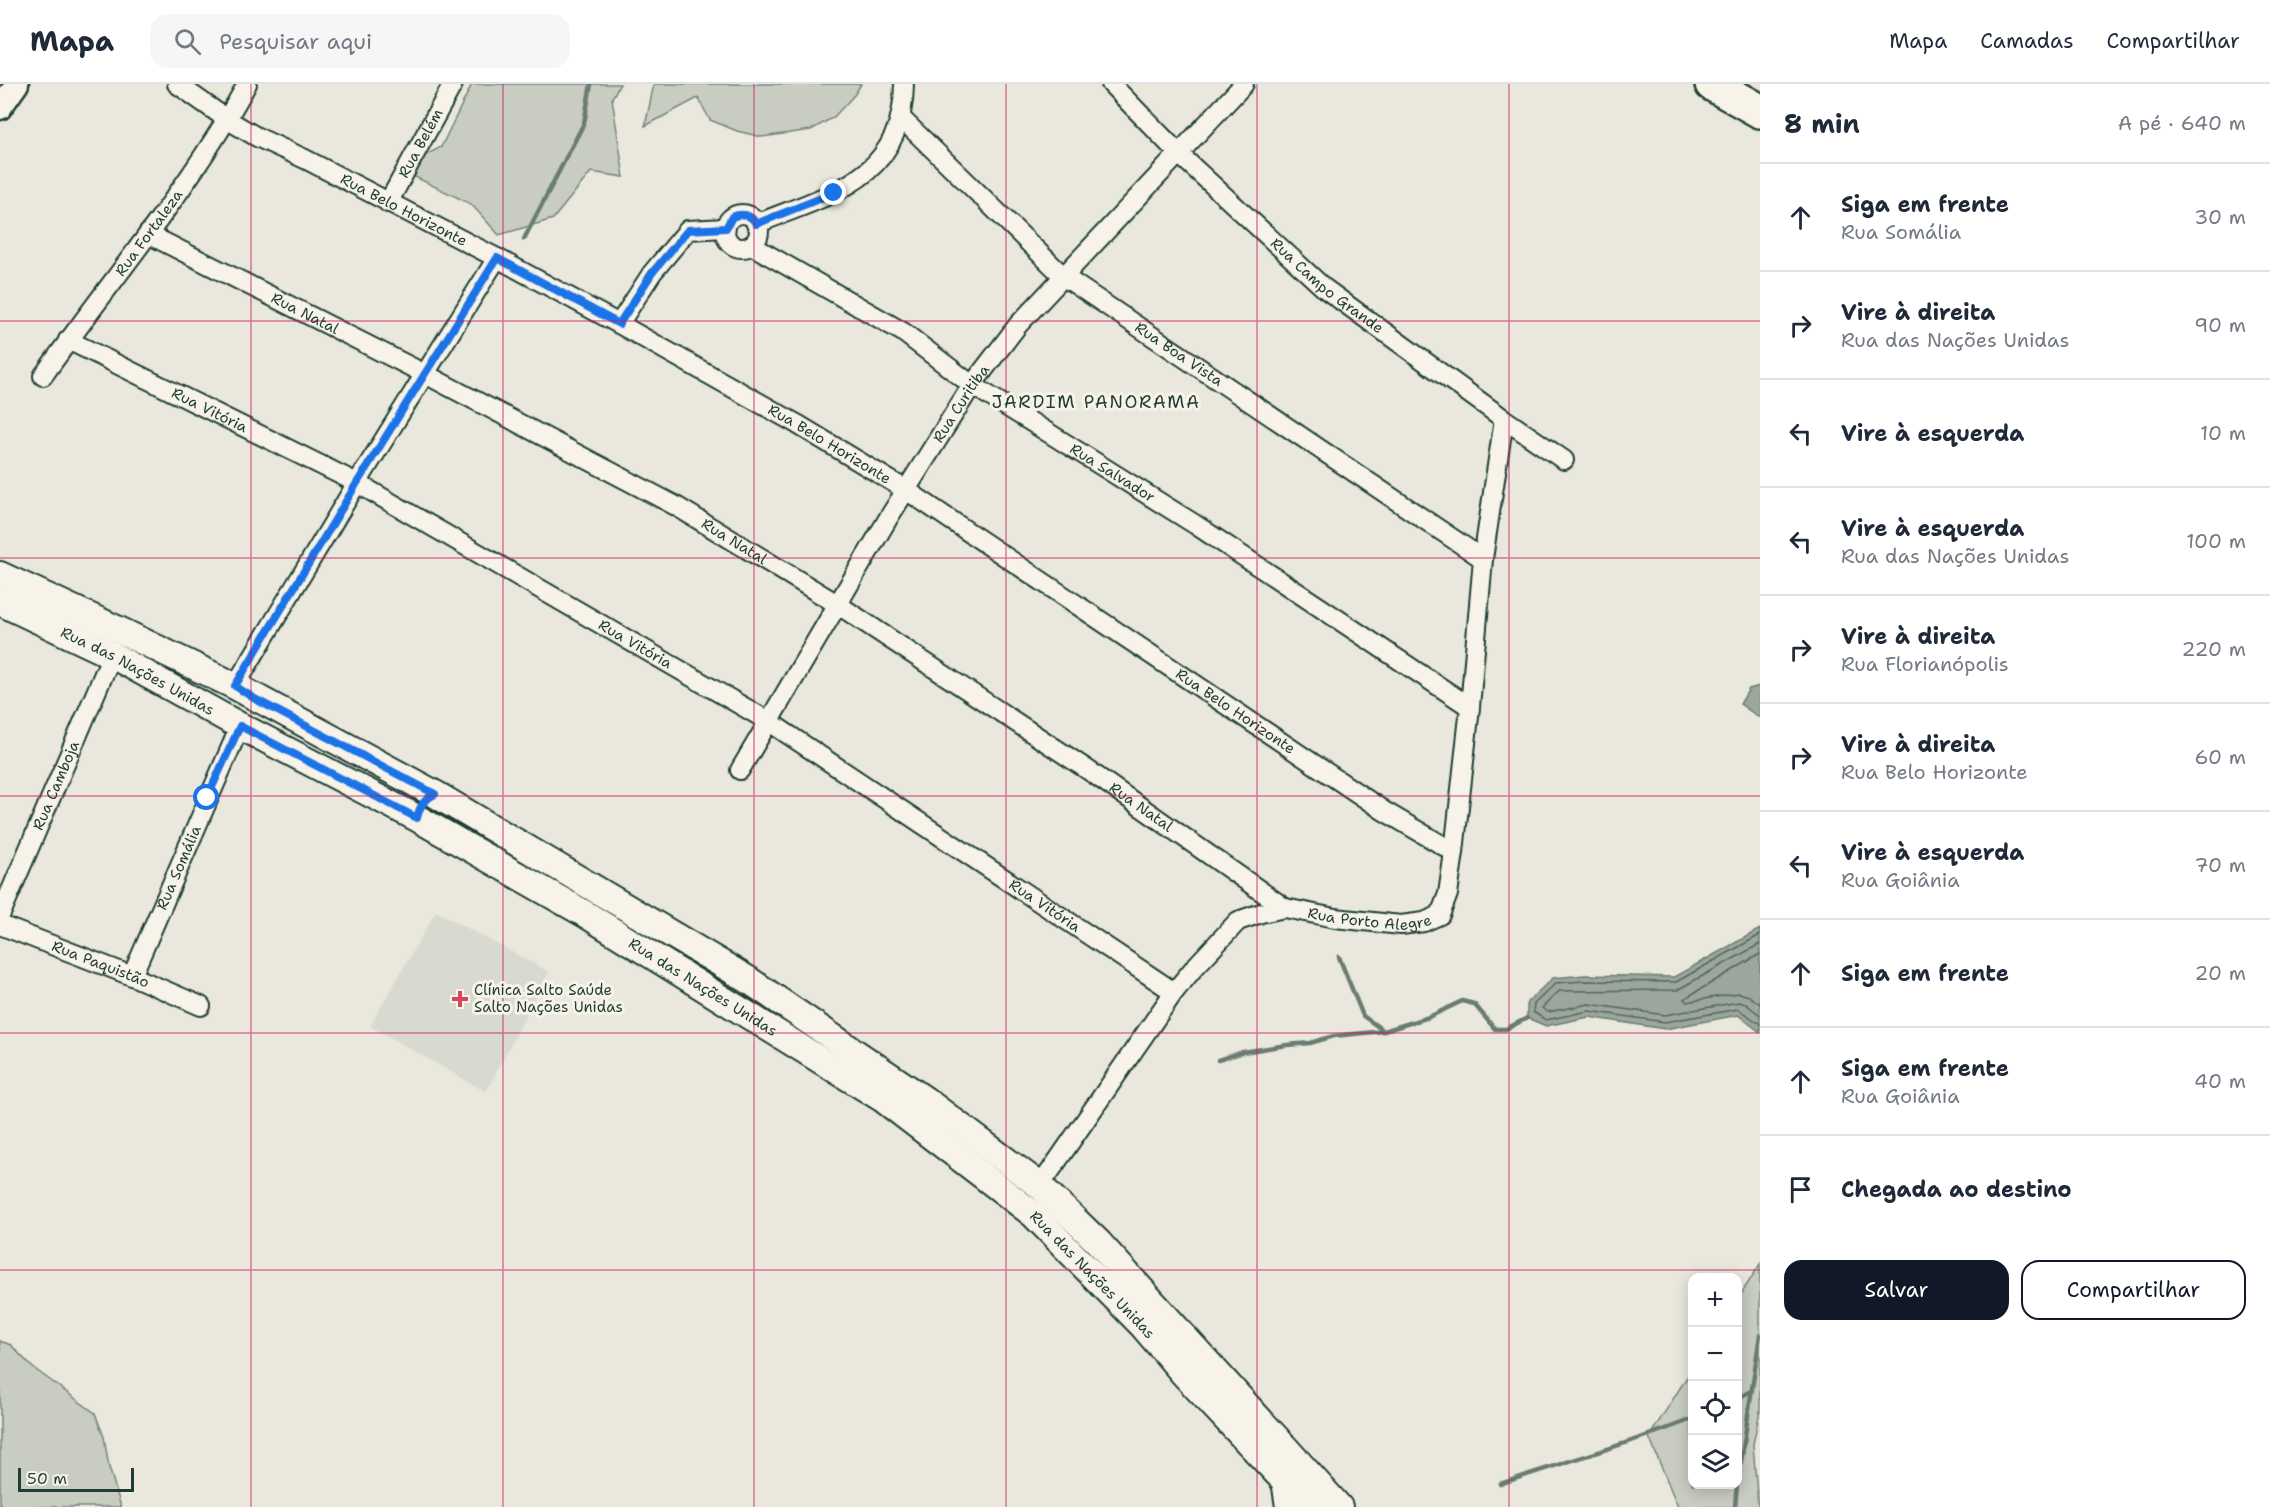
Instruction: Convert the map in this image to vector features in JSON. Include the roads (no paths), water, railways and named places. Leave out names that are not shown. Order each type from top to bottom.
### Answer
[{"type":"highway","points":[[1712,84],[1760,111]]},
{"type":"main road","name":"Rua das Nações Unidas","points":[[0,575],[235,686],[255,699],[435,794],[747,979],[925,1100],[1040,1186],[1098,1242],[1288,1466]]},
{"type":"main road","name":"Rua das Nações Unidas","points":[[0,602],[112,655],[240,726],[417,818],[587,915],[883,1099],[1033,1214],[1143,1326],[1184,1374],[1288,1466]]},
{"type":"main road","points":[[417,818],[419,807],[424,800],[435,794]]},
{"type":"main road","points":[[883,1099],[929,1122],[933,1119],[933,1114],[925,1100]]},
{"type":"main road","points":[[1288,1466],[1304,1500],[1340,1507]]},
{"type":"street","points":[[0,108],[16,84]]},
{"type":"street","name":"Rua Belo Horizonte","points":[[177,84],[228,120],[257,137],[305,159],[497,258],[797,424],[906,490],[1384,811],[1454,852]]},
{"type":"street","name":"Rua Fortaleza","points":[[43,376],[148,234],[228,120],[247,84]]},
{"type":"street","name":"Rua Belém","points":[[388,203],[453,84]]},
{"type":"street","points":[[756,224],[834,193],[861,178],[889,148],[902,118],[904,84]]},
{"type":"street","name":"Rua Campo Grande","points":[[1111,84],[1179,154],[1324,288],[1564,460]]},
{"type":"street","name":"Rua Curitiba","points":[[740,770],[837,604],[972,385],[1018,325],[1245,84]]},
{"type":"street","name":"Rua Boa Vista","points":[[902,118],[1063,276],[1483,559]]},
{"type":"street","points":[[740,214],[749,215],[756,224],[759,230],[757,238],[751,245],[743,248],[734,246],[728,240],[726,228],[732,217],[740,214]]},
{"type":"street","points":[[619,324],[652,273],[688,230],[726,228]]},
{"type":"street","name":"Rua Natal","points":[[148,234],[425,374],[676,506],[837,604],[1088,771],[1285,908]]},
{"type":"street","name":"Rua Salvador","points":[[751,245],[903,332],[972,385],[1196,525],[1470,706]]},
{"type":"street","points":[[235,686],[357,483],[497,258]]},
{"type":"street","name":"Rua Vitória","points":[[68,340],[357,483],[768,722],[1174,992]]},
{"type":"street","name":"Rua Porto Alegre","points":[[1040,1186],[1174,992],[1238,921],[1285,908],[1306,914],[1401,925],[1424,922],[1440,915],[1446,905],[1454,852],[1483,559],[1504,419]]},
{"type":"street","name":"Rua Camboja","points":[[2,901],[112,655]]},
{"type":"street","name":"Rua Somália","points":[[132,976],[240,726]]},
{"type":"street","name":"Rua Paquistão","points":[[0,925],[132,976],[201,1006]]},
{"type":"street","points":[[1288,1466],[1304,1500]]},
{"type":"water","points":[[1760,686],[1760,718],[1740,704],[1749,689]]},
{"type":"water","points":[[1760,929],[1760,1032],[1738,1015],[1665,1029],[1589,1017],[1546,1026],[1527,1018],[1527,1002],[1553,978],[1585,975],[1674,977]]},
{"type":"waterway","points":[[524,239],[584,123],[591,84]]},
{"type":"waterway","points":[[1339,957],[1363,1016],[1384,1031]]},
{"type":"waterway","points":[[1218,1060],[1243,1052],[1310,1043],[1334,1036],[1384,1031],[1429,1017],[1462,1001],[1474,1004],[1495,1029],[1506,1029],[1527,1018]]},
{"type":"waterway","points":[[1742,1455],[1760,1335]]},
{"type":"waterway","points":[[1742,1396],[1751,1391]]},
{"type":"waterway","points":[[1500,1484],[1688,1420]]},
{"type":"waterway","points":[[1735,1507],[1737,1489]]},
{"type":"place","name":"Clínica Salto Saúde Salto Nações Unidas","points":[[460,999]]},
{"type":"district","name":"JARDIM PANORAMA","points":[[1096,402]]}]
